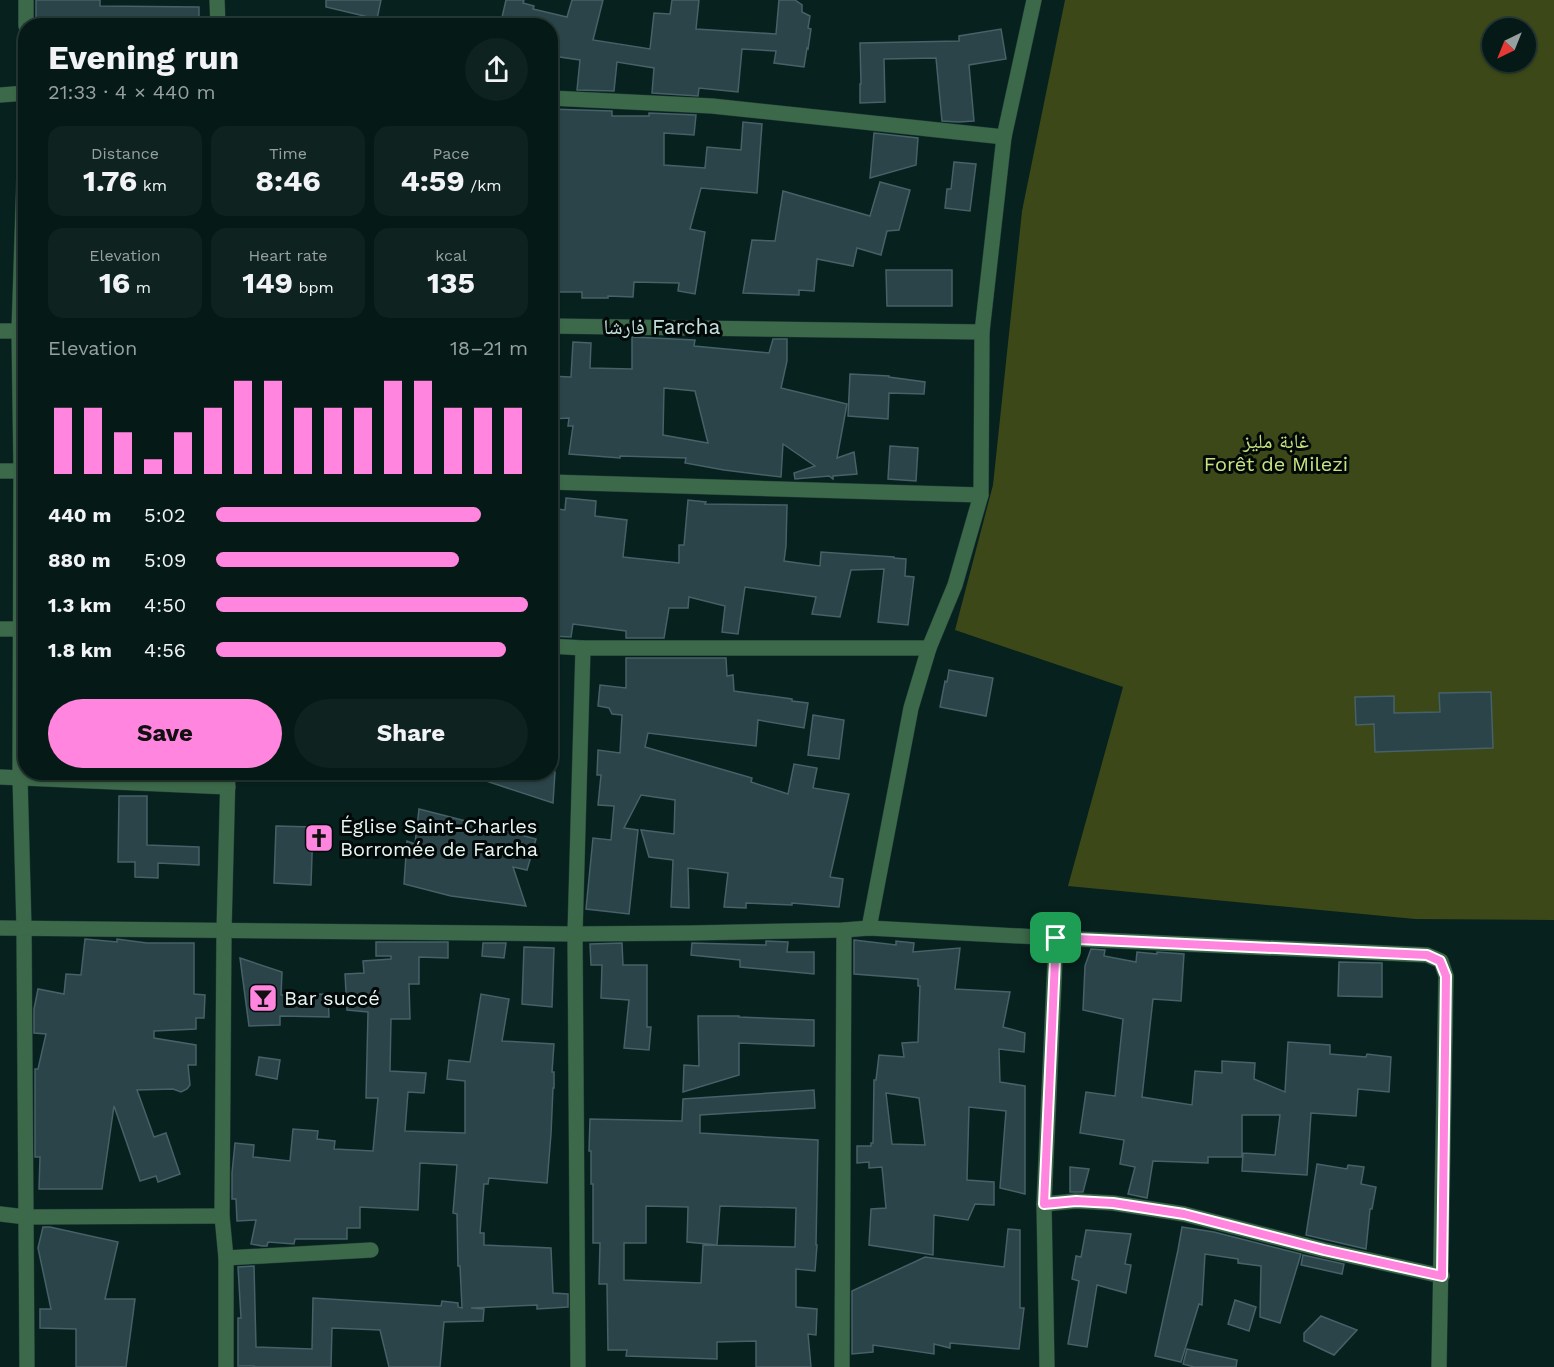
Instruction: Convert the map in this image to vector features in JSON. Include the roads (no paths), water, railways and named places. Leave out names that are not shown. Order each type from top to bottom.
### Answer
[{"type":"street","points":[[26,0],[26,18]]},
{"type":"street","points":[[217,0],[218,18]]},
{"type":"street","points":[[869,927],[911,708],[929,648],[955,585],[981,495],[982,332],[1004,137],[1034,0]]},
{"type":"street","points":[[0,95],[18,94]]},
{"type":"street","points":[[558,98],[712,106],[1004,137]]},
{"type":"street","points":[[558,326],[982,332]]},
{"type":"street","points":[[0,330],[18,331]]},
{"type":"street","points":[[0,471],[18,471]]},
{"type":"street","points":[[558,482],[981,495]]},
{"type":"street","points":[[0,629],[18,629]]},
{"type":"street","points":[[558,646],[929,648]]},
{"type":"street","points":[[578,1367],[575,934],[583,648]]},
{"type":"street","points":[[0,777],[18,777]]},
{"type":"street","points":[[20,780],[24,928],[27,1367]]},
{"type":"street","points":[[226,1367],[226,1258],[222,1216],[224,931],[228,780]]},
{"type":"street","points":[[0,928],[575,934],[843,930],[869,927],[1427,955],[1440,961],[1446,976],[1439,1367]]},
{"type":"street","points":[[843,930],[843,1367]]},
{"type":"street","points":[[1047,1367],[1044,1204],[1056,938]]},
{"type":"street","points":[[1044,1204],[1076,1201],[1113,1203],[1184,1214],[1324,1250],[1442,1276]]},
{"type":"street","points":[[0,1214],[26,1217],[222,1216]]},
{"type":"street","points":[[226,1258],[371,1250]]},
{"type":"place","name":"Église Saint-Charles Borromée de Farcha","points":[[319,838]]},
{"type":"place","name":"Bar succé","points":[[263,998]]},
{"type":"district","name":"فارشا Farcha","points":[[662,326]]},
{"type":"park label","name":"غابة مليز Forêt de Milezi","points":[[1276,452]]}]
